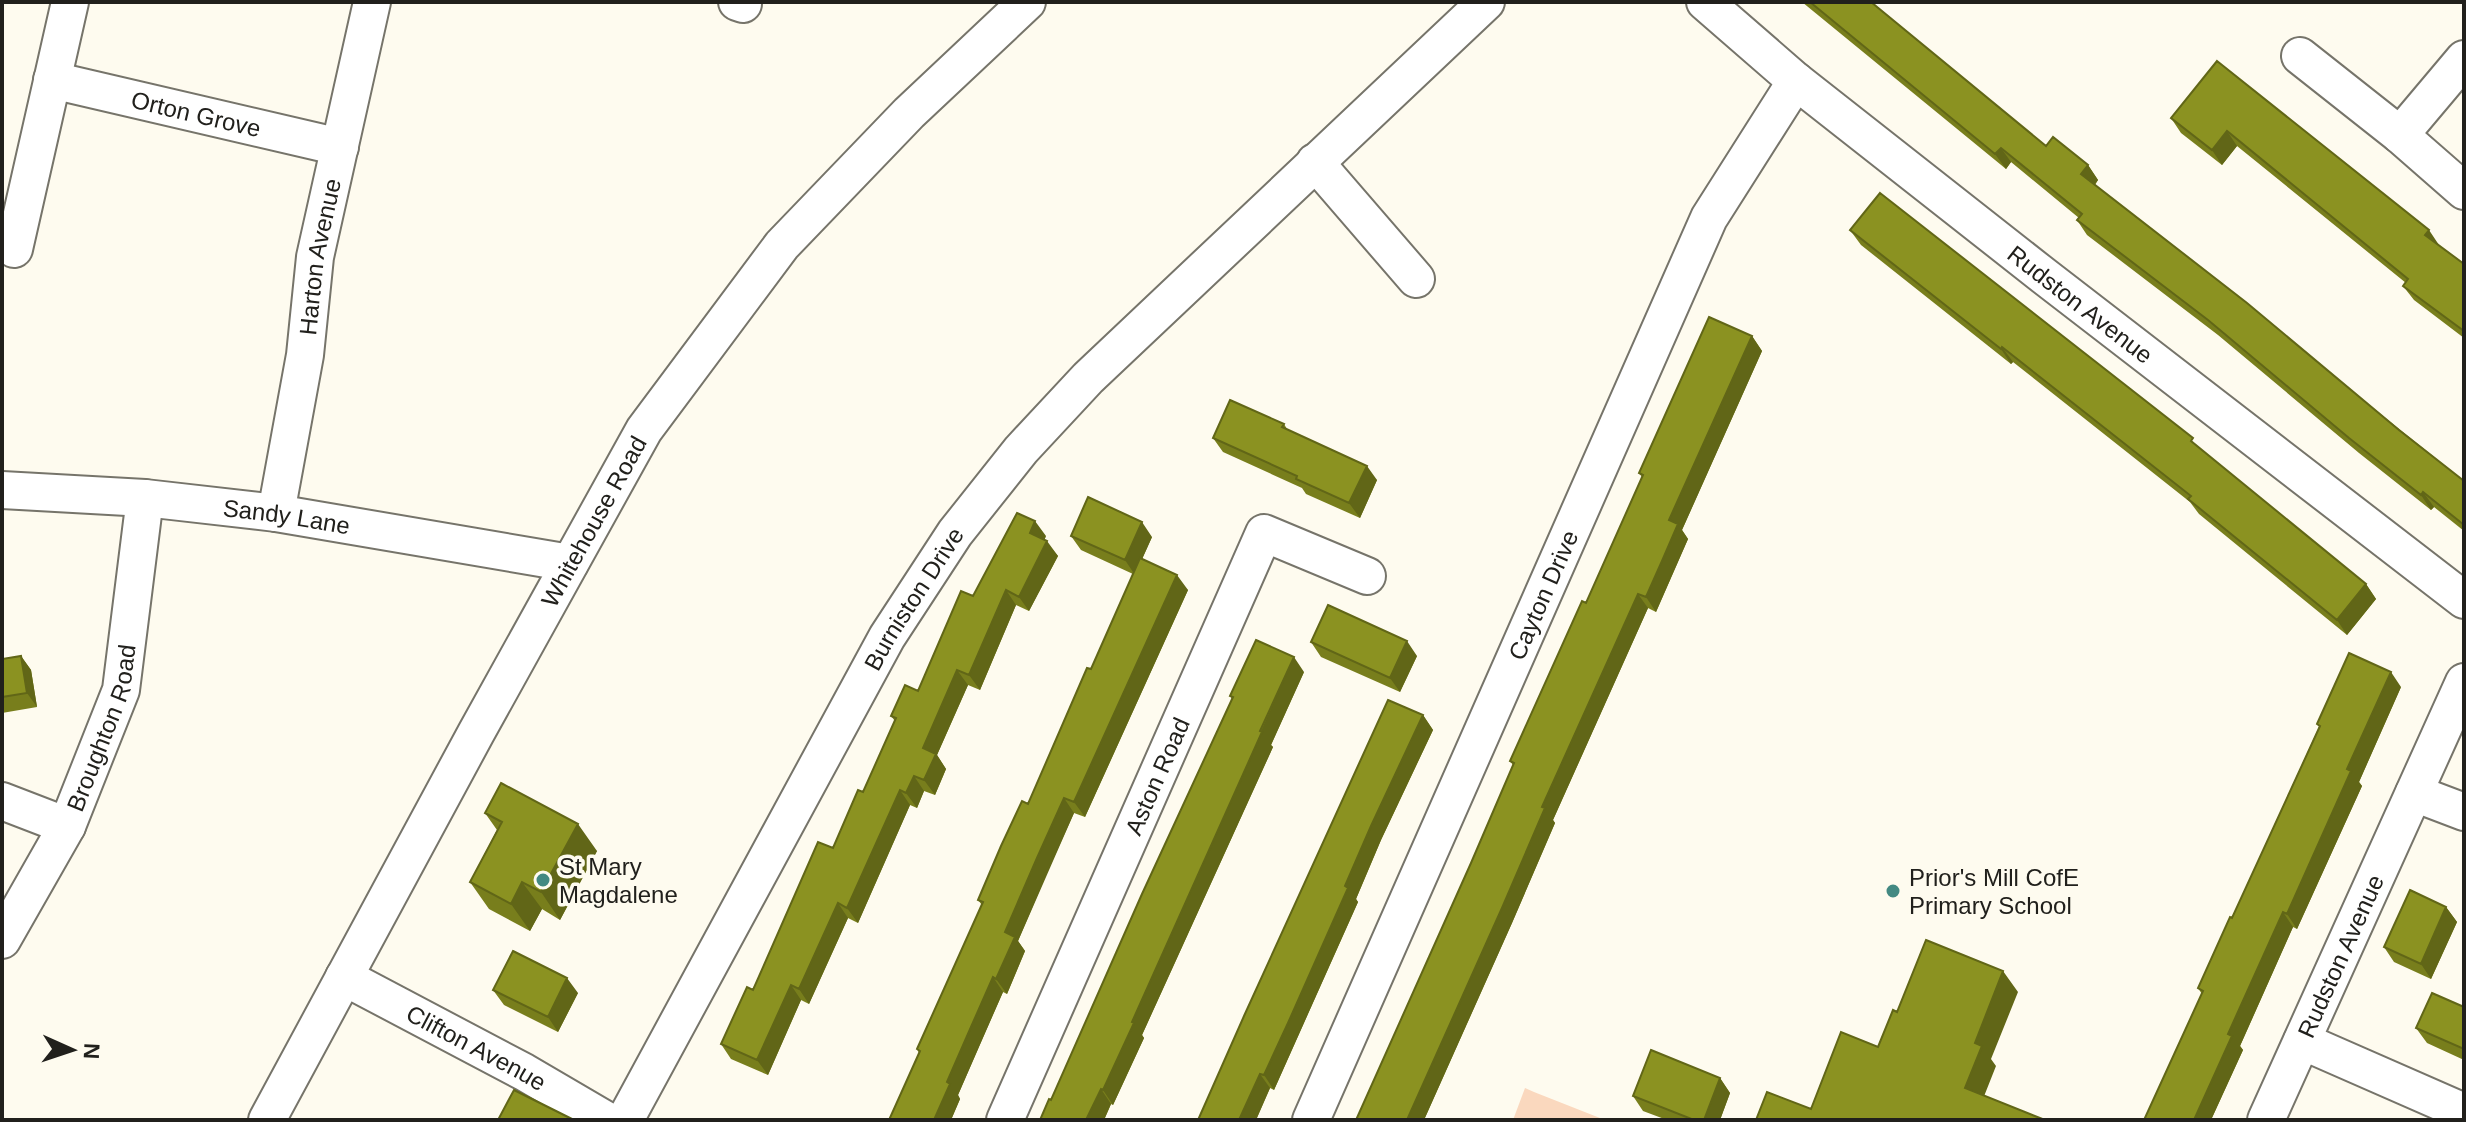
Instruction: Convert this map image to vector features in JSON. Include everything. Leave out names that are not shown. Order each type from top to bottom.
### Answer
[{"type":"street","points":[[14,249],[70,2]]},
{"type":"street","name":"Harton Avenue","points":[[276,513],[305,355],[315,257],[372,2]]},
{"type":"street","name":"Whitehouse Road","points":[[267,1120],[644,430],[782,245],[909,113],[1027,2]]},
{"type":"street","name":"Burniston Drive","points":[[625,1120],[887,637],[955,533],[1021,450],[1088,378],[1486,2]]},
{"type":"street","name":"Rudston Avenue","points":[[1705,2],[1796,81],[2464,600]]},
{"type":"street","points":[[2300,56],[2400,135],[2464,191]]},
{"type":"street","points":[[2400,135],[2464,59]]},
{"type":"street","name":"Orton Grove","points":[[52,80],[340,147]]},
{"type":"street","name":"Cayton Drive","points":[[1311,1120],[1709,218],[1796,81]]},
{"type":"street","points":[[1315,162],[1416,279]]},
{"type":"street","name":"Sandy Lane","points":[[2,490],[145,498],[276,513],[570,563]]},
{"type":"street","name":"Broughton Road","points":[[2,940],[67,826],[121,690],[145,498]]},
{"type":"street","name":"Aston Road","points":[[1005,1120],[1264,533],[1367,576]]},
{"type":"street","name":"Rudston Avenue","points":[[2266,1120],[2464,682]]},
{"type":"street","points":[[2414,793],[2464,812]]},
{"type":"street","points":[[2,801],[67,826]]},
{"type":"street","name":"Clifton Avenue","points":[[344,977],[524,1072],[606,1120]]},
{"type":"street","points":[[2302,1041],[2464,1112]]},
{"type":"shaded area","points":[[1525,1088],[1534,1092],[1605,1120],[1513,1120]]},
{"type":"building","points":[[1810,2],[1871,2],[2046,146],[2053,137],[2088,165],[2081,174],[2247,303],[2464,481],[2464,525],[2423,492],[2421,495],[2208,320],[2077,220],[2082,214],[2001,148],[1995,154]]},
{"type":"building","points":[[2217,61],[2429,230],[2425,235],[2464,264],[2464,331],[2403,286],[2408,279],[2227,131],[2212,150],[2171,118]]},
{"type":"building","points":[[1880,193],[2193,438],[2191,441],[2366,584],[2337,620],[2188,499],[2191,496],[1850,230]]},
{"type":"building","points":[[1709,317],[1752,336],[1669,520],[1678,524],[1662,561],[1646,597],[1638,594],[1407,1120],[1356,1120],[1514,763],[1510,761],[1582,601],[1586,603],[1643,475],[1639,473]]},
{"type":"building","points":[[1230,400],[1367,466],[1349,503],[1213,438]]},
{"type":"building","points":[[1088,497],[1142,522],[1125,560],[1071,536]]},
{"type":"building","points":[[1017,513],[1035,521],[1030,533],[1047,541],[1019,597],[1006,590],[969,675],[957,670],[923,748],[936,754],[924,780],[914,776],[906,793],[900,790],[847,908],[838,903],[799,989],[791,985],[757,1060],[721,1044],[747,987],[753,990],[818,842],[833,848],[858,790],[863,792],[896,718],[891,716],[905,685],[918,691],[961,591],[973,596]]},
{"type":"building","points":[[1140,558],[1177,575],[1074,802],[1064,798],[1037,858],[1005,932],[1015,937],[996,979],[993,977],[947,1082],[950,1084],[934,1120],[889,1120],[920,1051],[917,1049],[983,902],[978,900],[1001,846],[1022,801],[1028,804],[1087,668],[1091,669]]},
{"type":"building","points":[[1328,605],[1407,641],[1390,678],[1311,642]]},
{"type":"building","points":[[1256,640],[1294,657],[1134,1023],[1086,1120],[1040,1120],[1233,697],[1230,696]]},
{"type":"building","points":[[2349,653],[2391,672],[2347,769],[2351,771],[2287,914],[2283,912],[2228,1034],[2232,1036],[2194,1120],[2144,1120],[2203,991],[2198,988],[2320,726],[2317,724]]},
{"type":"building","points":[[21,656],[27,693],[2,697],[2,659]]},
{"type":"building","points":[[1388,700],[1423,715],[1371,826],[1345,886],[1348,888],[1288,1023],[1239,1120],[1198,1120],[1244,1016]]},
{"type":"building","points":[[501,783],[578,824],[541,892],[522,882],[511,904],[470,882],[502,822],[485,813]]},
{"type":"building","points":[[2410,890],[2446,907],[2421,964],[2384,947]]},
{"type":"building","points":[[1926,940],[2003,971],[1975,1043],[1982,1046],[1965,1088],[2045,1120],[1756,1120],[1767,1092],[1811,1109],[1841,1032],[1878,1047],[1893,1010],[1897,1012]]},
{"type":"building","points":[[513,951],[567,978],[548,1017],[493,990]]},
{"type":"building","points":[[2432,993],[2464,1007],[2464,1049],[2416,1028]]},
{"type":"building","points":[[1651,1050],[1720,1078],[1704,1120],[1694,1120],[1633,1096]]},
{"type":"building","points":[[514,1090],[574,1120],[498,1120]]},
{"type":"place","name":"St Mary Magdalene","points":[[543,880]]},
{"type":"place","name":"Prior's Mill CofE Primary School","points":[[1893,891]]}]
